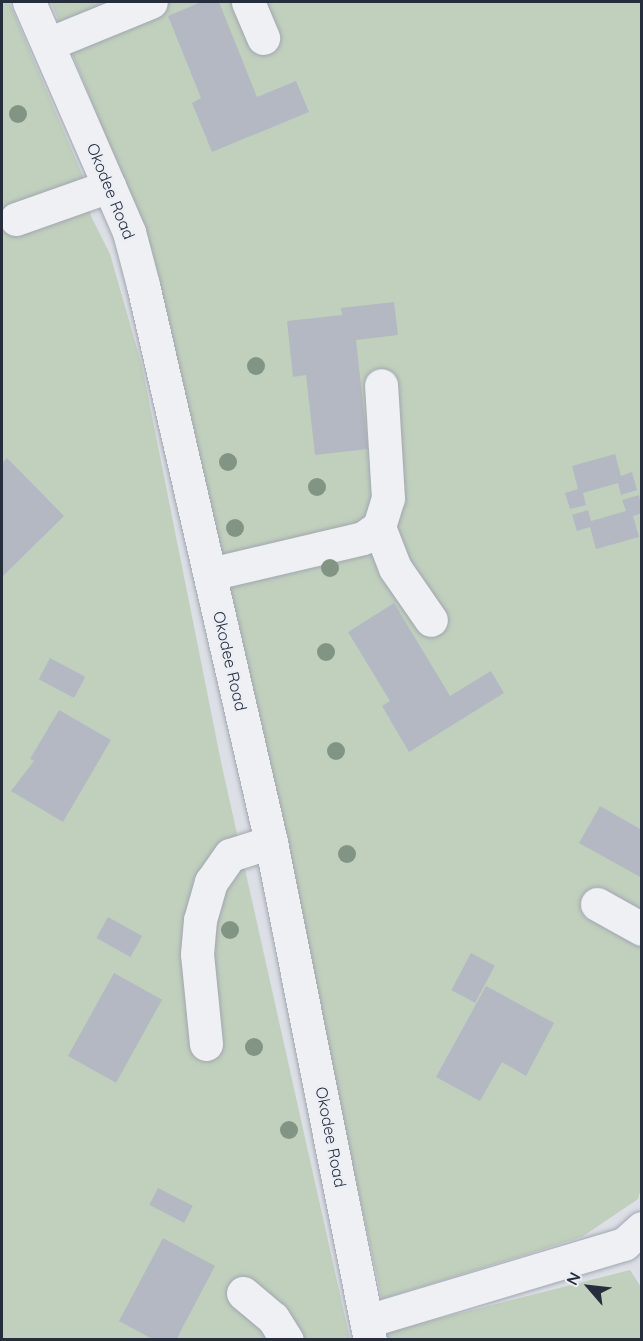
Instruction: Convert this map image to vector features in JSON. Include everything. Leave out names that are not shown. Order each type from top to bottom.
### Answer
[{"type":"street","name":"Okodee Road","points":[[29,2],[129,232],[143,285],[271,842],[368,1330]]},
{"type":"street","points":[[48,44],[151,2]]},
{"type":"street","points":[[248,2],[263,38]]},
{"type":"street","points":[[16,219],[109,186]]},
{"type":"street","points":[[210,574],[363,538],[379,527],[388,498],[381,385]]},
{"type":"street","points":[[379,527],[395,568],[431,620]]},
{"type":"street","points":[[206,1044],[196,954],[200,920],[211,882],[230,855],[271,842]]},
{"type":"street","points":[[597,904],[642,929]]},
{"type":"street","points":[[368,1330],[624,1244],[640,1236]]},
{"type":"street","points":[[243,1293],[273,1318],[287,1340]]},
{"type":"green space","points":[[2,2],[9,2],[82,174],[91,216],[110,254],[142,366],[221,762],[350,1339],[2,1340]]},
{"type":"green space","points":[[51,2],[641,2],[642,1185],[638,1199],[582,1237],[382,1299],[152,250]]},
{"type":"green space","points":[[630,1270],[641,1287],[641,1339],[379,1340],[378,1334]]},
{"type":"building","points":[[201,2],[219,2],[257,97],[296,81],[309,112],[212,152],[192,103],[201,98],[168,16]]},
{"type":"building","points":[[394,302],[398,335],[356,340],[368,449],[315,455],[306,375],[293,377],[287,321],[342,315],[341,308]]},
{"type":"building","points":[[615,454],[621,476],[632,472],[637,490],[621,495],[618,483],[583,493],[586,505],[570,509],[565,493],[578,489],[572,466]]},
{"type":"building","points":[[7,458],[64,516],[2,577],[2,463]]},
{"type":"building","points":[[639,495],[642,513],[633,516],[639,537],[596,549],[590,527],[577,531],[572,515],[588,510],[591,521],[626,511],[622,500]]},
{"type":"building","points":[[394,603],[450,696],[491,671],[504,693],[409,752],[382,706],[390,701],[348,632]]},
{"type":"building","points":[[50,658],[85,677],[74,698],[39,679]]},
{"type":"building","points":[[59,710],[111,740],[63,822],[11,791],[34,761],[30,759]]},
{"type":"building","points":[[600,806],[642,830],[642,878],[579,843]]},
{"type":"building","points":[[108,917],[142,936],[130,957],[96,938]]},
{"type":"building","points":[[471,953],[495,966],[475,1003],[451,990]]},
{"type":"building","points":[[114,973],[162,1000],[116,1083],[68,1056]]},
{"type":"building","points":[[486,986],[554,1023],[526,1076],[502,1062],[480,1101],[436,1077]]},
{"type":"building","points":[[158,1188],[193,1206],[184,1223],[149,1205]]},
{"type":"building","points":[[163,1238],[215,1266],[176,1340],[154,1340],[119,1321]]}]
